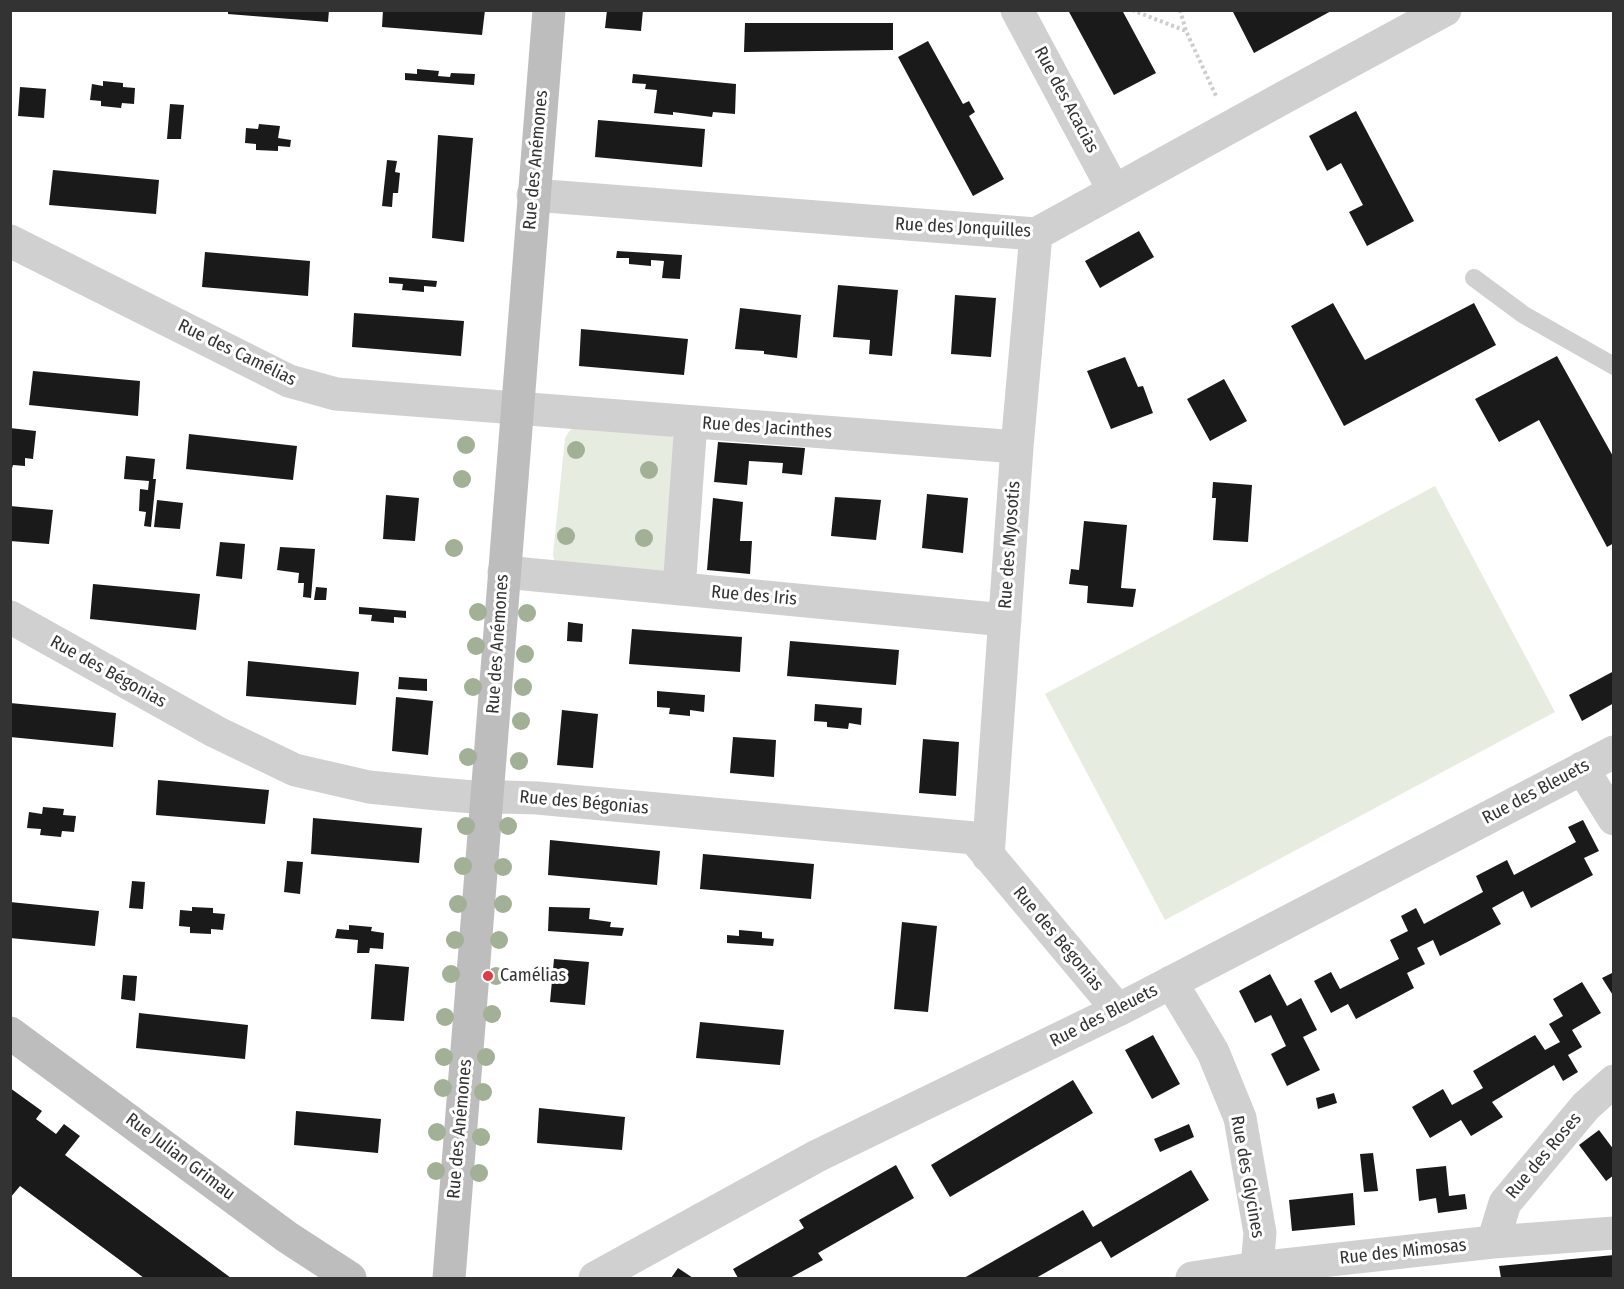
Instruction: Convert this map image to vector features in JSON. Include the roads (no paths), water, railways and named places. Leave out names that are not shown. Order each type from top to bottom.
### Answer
[{"type":"street","name":"Rue des Anémones","points":[[449,1278],[549,10]]},
{"type":"street","name":"Rue des Acacias","points":[[1017,10],[1114,191]]},
{"type":"street","name":"Rue des Jonquilles","points":[[534,195],[1036,234],[1445,10]]},
{"type":"street","name":"Rue des Myosotis","points":[[988,856],[1017,447],[1036,234]]},
{"type":"street","name":"Rue des Camélias","points":[[10,241],[289,381],[336,394],[516,409]]},
{"type":"street","name":"Rue des Jacinthes","points":[[516,409],[1017,447]]},
{"type":"street","points":[[679,589],[691,422]]},
{"type":"street","name":"Rue des Iris","points":[[504,572],[1005,620]]},
{"type":"street","name":"Rue des Bégonias","points":[[10,617],[216,732],[295,770],[369,787],[486,798],[537,798],[974,838],[1118,1010]]},
{"type":"street","name":"Rue des Bleuets","points":[[595,1278],[817,1156],[1118,1010],[1614,752]]},
{"type":"street","points":[[1582,768],[1614,819]]},
{"type":"street","name":"Rue des Glycines","points":[[1171,982],[1213,1052],[1240,1118],[1260,1233],[1256,1273]]},
{"type":"street","name":"Rue Julian Grimau","points":[[10,1033],[287,1237],[351,1278]]},
{"type":"street","name":"Rue des Roses","points":[[1493,1242],[1504,1203],[1586,1106],[1614,1081]]},
{"type":"street","name":"Rue des Mimosas","points":[[1192,1278],[1256,1273],[1493,1242],[1614,1233]]},
{"type":"lane","points":[[1474,278],[1524,315],[1614,366]]},
{"type":"place","name":"Camélias","points":[[488,976]]}]
